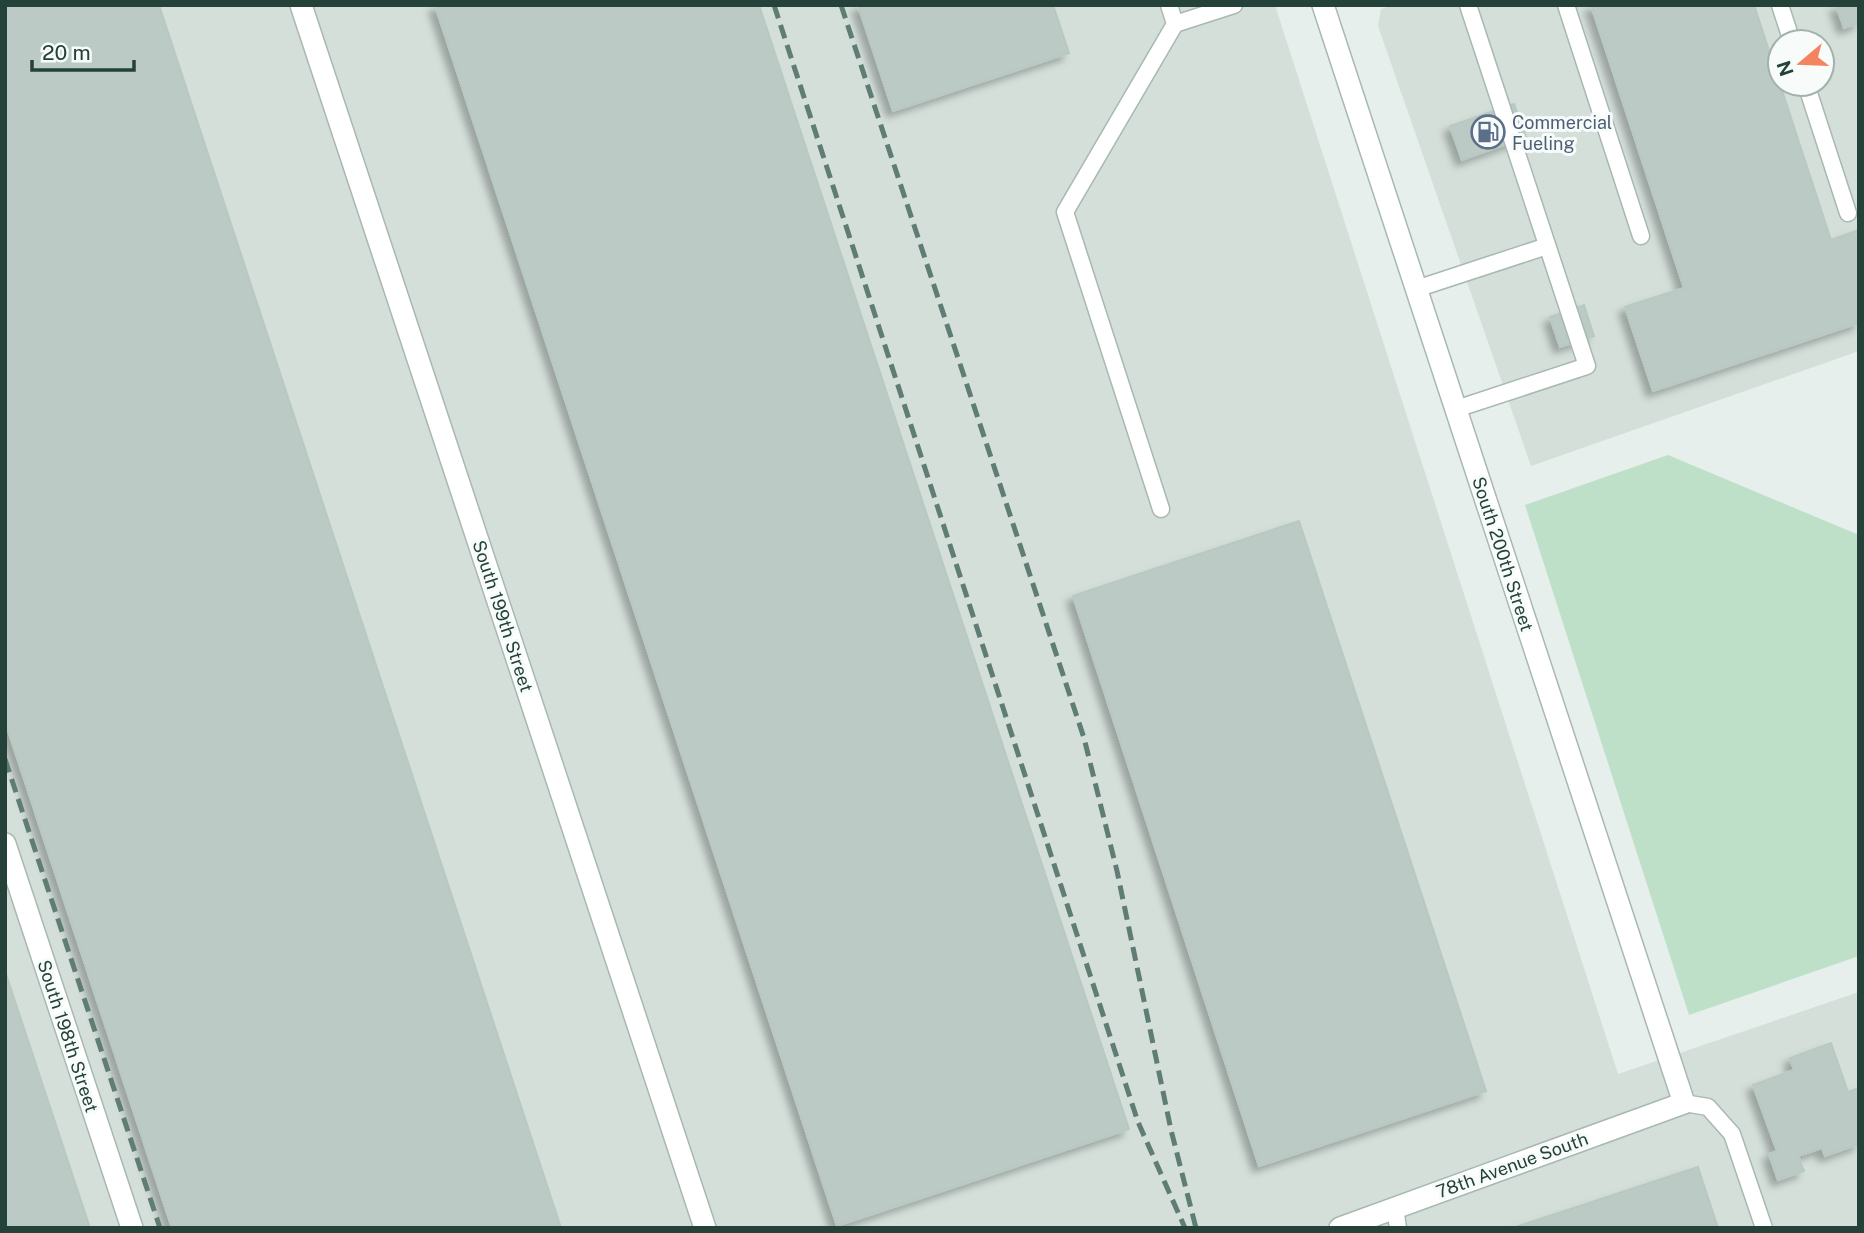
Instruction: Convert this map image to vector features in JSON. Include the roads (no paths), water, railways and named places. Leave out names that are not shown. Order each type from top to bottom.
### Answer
[{"type":"street","name":"South 199th Street","points":[[301,5],[705,1228]]},
{"type":"street","name":"South 200th Street","points":[[1323,5],[1684,1102]]},
{"type":"street","name":"South 198th Street","points":[[5,844],[132,1228]]},
{"type":"street","name":"78th Avenue South","points":[[1340,1228],[1396,1218],[1684,1102]]},
{"type":"lane","points":[[1169,5],[1175,24]]},
{"type":"lane","points":[[1161,509],[1065,212],[1175,24],[1234,5]]},
{"type":"lane","points":[[1456,409],[1587,366],[1468,5]]},
{"type":"lane","points":[[1566,5],[1641,236]]},
{"type":"lane","points":[[1780,5],[1787,28]]},
{"type":"lane","points":[[1811,98],[1848,213]]},
{"type":"lane","points":[[1416,289],[1547,246]]},
{"type":"lane","points":[[1684,1102],[1708,1107],[1731,1134],[1764,1228]]},
{"type":"railway","points":[[774,5],[1138,1122],[1185,1228]]},
{"type":"railway","points":[[841,5],[1084,738],[1117,871],[1171,1130],[1196,1228]]},
{"type":"railway","points":[[5,759],[160,1228]]},
{"type":"place","name":"Commercial Fueling","points":[[1488,132]]}]
